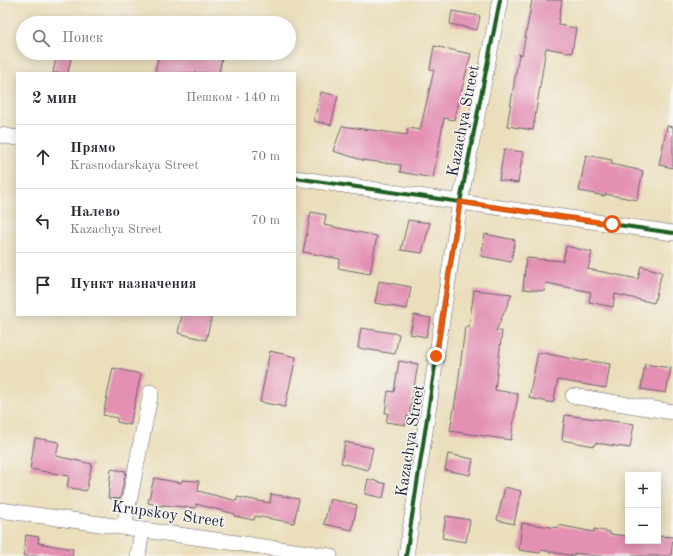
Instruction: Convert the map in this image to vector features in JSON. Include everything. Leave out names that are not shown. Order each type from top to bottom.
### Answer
[{"type":"street","name":"Kazachya Street","points":[[406,556],[460,202],[500,0]]},
{"type":"street","points":[[0,135],[16,138]]},
{"type":"street","points":[[296,178],[673,233]]},
{"type":"street","points":[[124,527],[151,392]]},
{"type":"street","points":[[573,396],[673,412]]},
{"type":"street","name":"Krupskoy Street","points":[[0,510],[330,556]]},
{"type":"street","points":[[138,556],[142,530]]},
{"type":"building","points":[[532,0],[562,0],[558,25],[576,28],[572,53],[546,48],[533,130],[507,126],[519,54],[522,55]]},
{"type":"building","points":[[452,11],[480,16],[477,30],[450,24]]},
{"type":"building","points":[[434,46],[471,54],[454,120],[444,118],[433,178],[400,172],[401,165],[362,160],[333,151],[342,126],[407,135],[408,128],[420,130],[434,70],[430,69]]},
{"type":"building","points":[[56,60],[71,60],[68,72],[53,72]]},
{"type":"building","points":[[158,60],[222,60],[219,72],[155,72]]},
{"type":"building","points":[[321,92],[338,96],[331,125],[314,121]]},
{"type":"building","points":[[667,126],[673,127],[673,168],[659,165]]},
{"type":"building","points":[[504,149],[523,152],[518,183],[499,180]]},
{"type":"building","points":[[586,155],[612,160],[611,164],[643,171],[637,200],[579,191]]},
{"type":"building","points":[[311,212],[326,215],[324,225],[377,236],[370,274],[338,268],[340,259],[303,252]]},
{"type":"building","points":[[408,220],[430,223],[422,253],[401,250]]},
{"type":"building","points":[[485,234],[515,240],[511,262],[481,256]]},
{"type":"building","points":[[566,246],[592,252],[588,269],[638,279],[641,266],[662,272],[654,303],[615,294],[613,307],[589,302],[591,292],[546,283],[545,291],[523,289],[526,258],[563,261]]},
{"type":"building","points":[[379,281],[411,287],[407,309],[375,303]]},
{"type":"building","points":[[474,290],[512,294],[496,331],[502,331],[495,390],[518,394],[511,440],[450,431],[458,385],[465,327],[469,327]]},
{"type":"building","points":[[414,315],[431,318],[426,337],[410,334]]},
{"type":"building","points":[[182,316],[212,316],[206,340],[178,333]]},
{"type":"building","points":[[361,328],[399,334],[395,354],[358,348]]},
{"type":"building","points":[[270,351],[296,357],[285,407],[260,402]]},
{"type":"building","points":[[538,352],[584,361],[610,364],[606,388],[558,380],[553,403],[529,398]]},
{"type":"building","points":[[399,361],[418,364],[409,416],[407,416],[406,425],[386,422],[388,413],[385,413],[388,391],[394,392]]},
{"type":"building","points":[[645,364],[671,368],[666,393],[641,389]]},
{"type":"building","points":[[113,368],[141,374],[130,425],[117,422],[117,418],[103,415]]},
{"type":"building","points":[[565,415],[634,424],[630,448],[595,443],[594,446],[562,440]]},
{"type":"building","points":[[35,438],[59,442],[56,456],[92,464],[86,491],[67,487],[69,476],[30,469]]},
{"type":"building","points":[[345,442],[373,448],[368,470],[341,463]]},
{"type":"building","points":[[448,454],[473,459],[470,475],[445,470]]},
{"type":"building","points":[[111,469],[126,471],[120,499],[108,498]]},
{"type":"building","points":[[154,478],[181,483],[182,480],[199,481],[198,491],[237,501],[237,497],[270,503],[271,494],[299,499],[294,523],[255,516],[254,520],[234,516],[235,514],[196,504],[196,508],[163,506],[148,503]]},
{"type":"building","points":[[368,479],[386,484],[383,498],[365,494]]},
{"type":"building","points":[[505,487],[521,491],[514,524],[497,520]]},
{"type":"building","points":[[330,499],[357,505],[352,530],[324,524]]},
{"type":"building","points":[[446,516],[470,520],[466,542],[442,538]]},
{"type":"building","points":[[522,523],[558,528],[558,525],[594,532],[594,529],[610,532],[609,534],[625,536],[625,544],[661,544],[661,536],[673,537],[671,556],[596,556],[574,553],[574,556],[541,550],[540,553],[519,550]]},
{"type":"building","points":[[26,535],[39,537],[38,543],[73,549],[72,556],[23,556]]},
{"type":"cycle path","points":[[406,556],[460,202],[500,0]]},
{"type":"cycle path","points":[[296,178],[673,233]]},
{"type":"route","points":[[436,356],[460,202],[612,224]]}]
